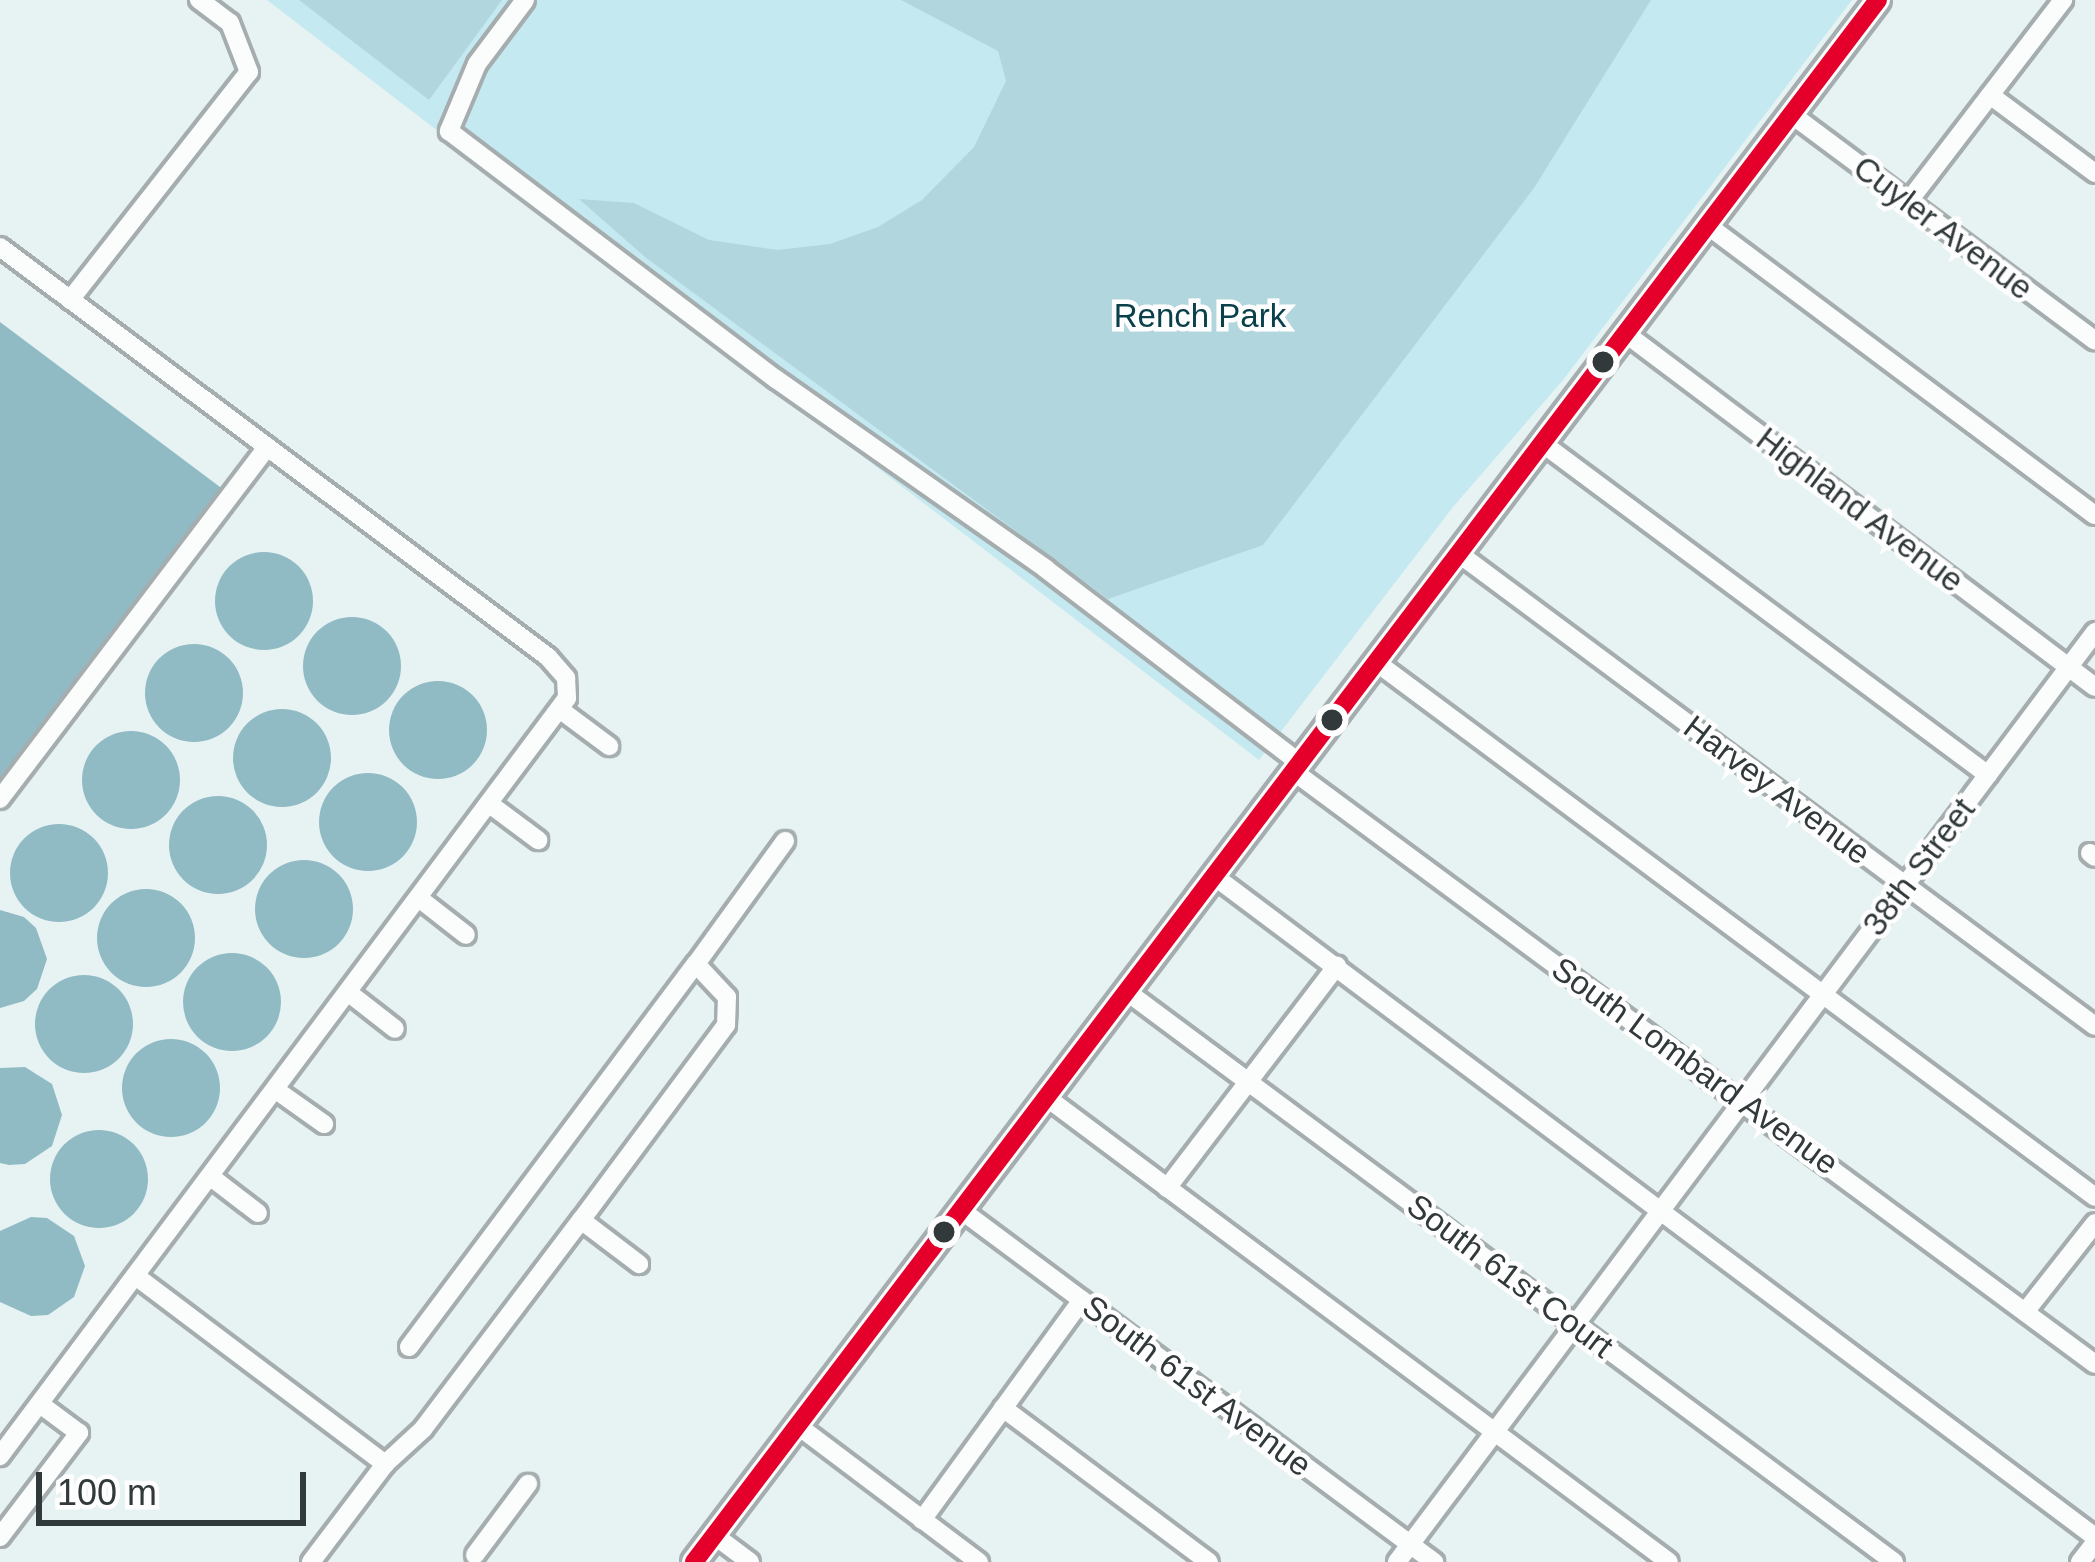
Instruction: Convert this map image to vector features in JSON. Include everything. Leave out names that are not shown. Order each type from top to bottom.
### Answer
[{"type":"main road","points":[[694,1562],[1878,0]]},
{"type":"street","points":[[70,300],[249,72],[230,23],[199,0]]},
{"type":"street","name":"South Lombard Avenue","points":[[525,0],[477,64],[449,131],[776,379],[1046,569],[1296,767],[2095,1364]]},
{"type":"street","points":[[1908,202],[2063,0]]},
{"type":"street","points":[[1990,95],[2095,173]]},
{"type":"street","name":"Cuyler Avenue","points":[[1791,114],[2095,341]]},
{"type":"street","points":[[1707,225],[2095,514]]},
{"type":"street","points":[[0,247],[548,657],[566,678],[562,711],[0,1456]]},
{"type":"street","name":"Highland Avenue","points":[[1624,334],[2095,687]]},
{"type":"street","points":[[1542,442],[1988,775]]},
{"type":"street","points":[[0,800],[267,447]]},
{"type":"street","name":"Harvey Avenue","points":[[1458,554],[2095,1026]]},
{"type":"street","name":"38th Street","points":[[1397,1562],[2095,632]]},
{"type":"street","points":[[1376,662],[2095,1197]]},
{"type":"street","points":[[562,711],[609,746]]},
{"type":"street","points":[[491,805],[538,840]]},
{"type":"street","points":[[409,1347],[785,841]]},
{"type":"street","points":[[1214,875],[2095,1540],[2080,1562]]},
{"type":"street","points":[[419,899],[466,935]]},
{"type":"street","points":[[311,1562],[385,1464],[423,1429],[726,1025],[727,997],[697,964]]},
{"type":"street","points":[[1167,1188],[1336,966]]},
{"type":"street","name":"South 61st Court","points":[[1126,991],[1894,1562]]},
{"type":"street","points":[[349,993],[395,1029]]},
{"type":"street","points":[[276,1090],[324,1124]]},
{"type":"street","points":[[1046,1097],[1670,1562]]},
{"type":"street","points":[[212,1177],[258,1213]]},
{"type":"street","name":"South 61st Avenue","points":[[961,1210],[1434,1562]]},
{"type":"street","points":[[581,1220],[639,1264]]},
{"type":"street","points":[[2025,1312],[2095,1223]]},
{"type":"street","points":[[137,1277],[385,1464]]},
{"type":"street","points":[[922,1520],[1082,1300]]},
{"type":"street","points":[[0,1537],[79,1433],[40,1404]]},
{"type":"street","points":[[1004,1408],[1209,1562]]},
{"type":"street","points":[[796,1426],[979,1562]]},
{"type":"street","points":[[475,1555],[528,1484]]},
{"type":"street","points":[[714,1535],[749,1562]]},
{"type":"green space","name":"Rench Park","points":[[267,0],[1852,0],[1563,380],[1453,507],[1259,760]]},
{"type":"green space","points":[[299,0],[502,0],[429,100]]},
{"type":"green space","points":[[901,0],[1651,0],[1534,188],[1263,545],[1108,599],[645,257],[579,199],[634,203],[709,240],[777,250],[830,244],[878,227],[922,200],[974,147],[1006,81],[998,51]]},
{"type":"shaded area","points":[[0,322],[224,490],[0,789]]},
{"type":"shaded area","points":[[264,552],[283,555],[299,566],[310,582],[310,620],[299,636],[283,647],[264,650],[245,647],[229,636],[218,620],[215,601],[218,582],[229,566],[245,555]]},
{"type":"shaded area","points":[[352,617],[371,620],[387,631],[398,647],[398,685],[387,701],[371,712],[352,715],[333,712],[317,701],[306,685],[303,666],[306,647],[317,631],[333,620]]},
{"type":"shaded area","points":[[194,644],[213,647],[229,658],[240,674],[240,712],[229,728],[213,739],[194,742],[175,739],[159,728],[148,712],[145,693],[148,674],[159,658],[175,647]]},
{"type":"shaded area","points":[[438,681],[457,684],[473,695],[484,711],[484,749],[473,765],[457,776],[438,779],[419,776],[403,765],[392,749],[389,730],[392,711],[403,695],[419,684]]},
{"type":"shaded area","points":[[282,709],[301,712],[317,723],[328,739],[328,777],[317,793],[301,804],[282,807],[263,804],[247,793],[236,777],[233,758],[236,739],[247,723],[263,712]]},
{"type":"shaded area","points":[[131,731],[150,734],[166,745],[177,761],[177,799],[166,815],[150,826],[131,829],[112,826],[96,815],[85,799],[82,780],[85,761],[96,745],[112,734]]},
{"type":"shaded area","points":[[368,773],[387,776],[403,787],[414,803],[414,841],[403,857],[387,868],[368,871],[349,868],[333,857],[322,841],[319,822],[322,803],[333,787],[349,776]]},
{"type":"shaded area","points":[[218,796],[237,799],[253,810],[264,826],[264,864],[253,880],[237,891],[218,894],[199,891],[183,880],[172,864],[169,845],[172,826],[183,810],[199,799]]},
{"type":"shaded area","points":[[59,824],[78,827],[94,838],[105,854],[105,892],[94,908],[78,919],[59,922],[40,919],[24,908],[13,892],[10,873],[13,854],[24,838],[40,827]]},
{"type":"shaded area","points":[[304,860],[323,863],[339,874],[350,890],[350,928],[339,944],[323,955],[304,958],[285,955],[269,944],[258,928],[255,909],[258,890],[269,874],[285,863]]},
{"type":"shaded area","points":[[146,889],[165,892],[181,903],[192,919],[192,957],[181,973],[165,984],[146,987],[127,984],[111,973],[100,957],[97,938],[100,919],[111,903],[127,892]]},
{"type":"shaded area","points":[[0,910],[24,917],[36,928],[47,959],[37,989],[24,1001],[0,1008]]},
{"type":"shaded area","points":[[232,953],[251,956],[267,967],[278,983],[278,1021],[267,1037],[251,1048],[232,1051],[213,1048],[197,1037],[186,1021],[183,1002],[186,983],[197,967],[213,956]]},
{"type":"shaded area","points":[[84,975],[103,978],[119,989],[130,1005],[130,1043],[119,1059],[103,1070],[84,1073],[65,1070],[49,1059],[38,1043],[35,1024],[38,1005],[49,989],[65,978]]},
{"type":"shaded area","points":[[171,1039],[190,1042],[206,1053],[217,1069],[217,1107],[206,1123],[190,1134],[171,1137],[152,1134],[136,1123],[125,1107],[122,1088],[125,1069],[136,1053],[152,1042]]},
{"type":"shaded area","points":[[25,1067],[52,1084],[62,1115],[52,1146],[25,1164],[9,1165],[0,1163],[0,1068]]},
{"type":"shaded area","points":[[99,1130],[118,1133],[134,1144],[145,1160],[145,1198],[134,1214],[118,1225],[99,1228],[80,1225],[64,1214],[53,1198],[50,1179],[53,1160],[64,1144],[80,1133]]},
{"type":"shaded area","points":[[31,1217],[47,1218],[74,1236],[85,1266],[74,1297],[48,1315],[31,1316],[0,1302],[0,1231]]},
{"type":"transit line","points":[[694,1562],[1878,0]]}]
